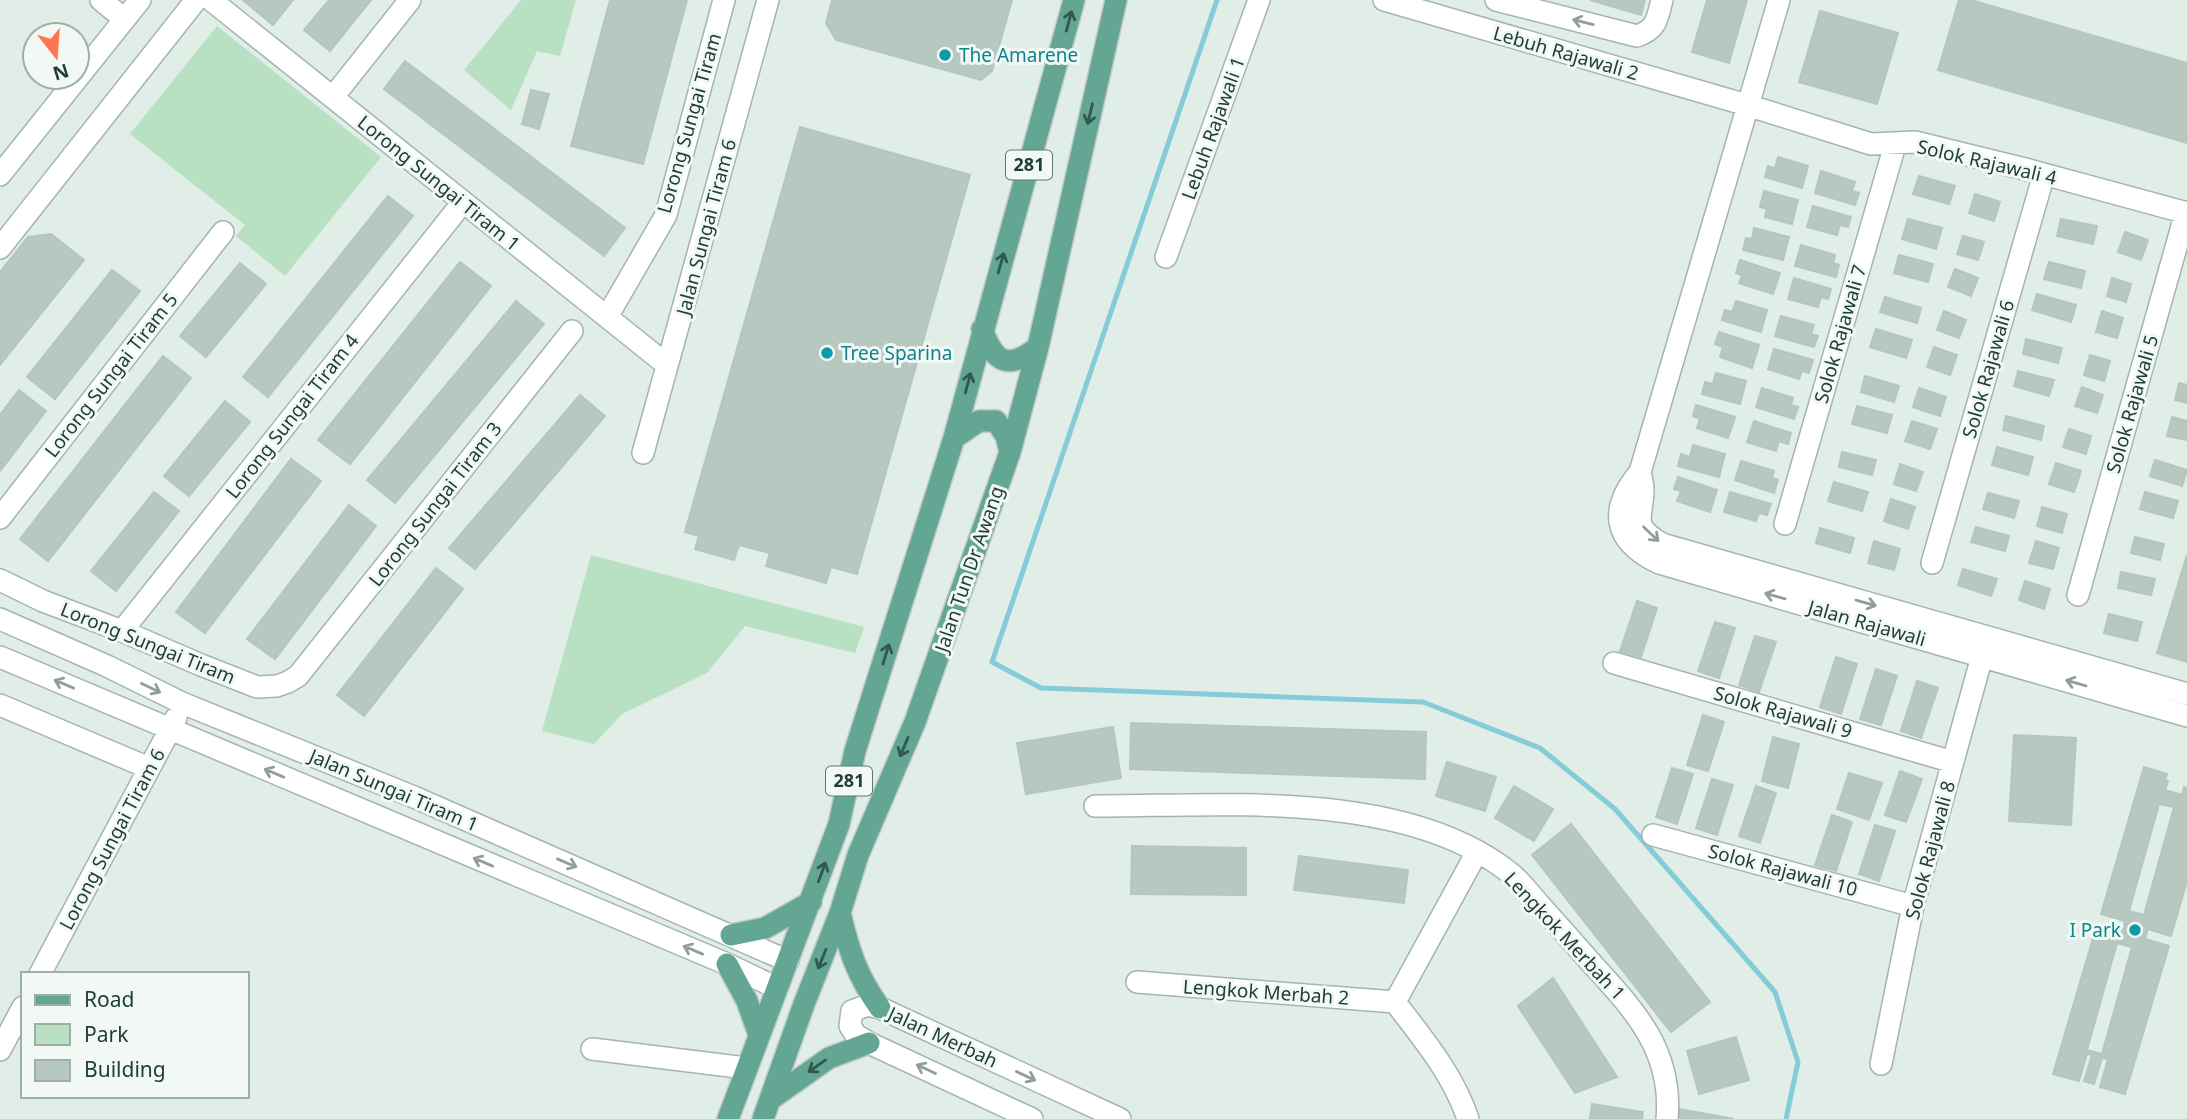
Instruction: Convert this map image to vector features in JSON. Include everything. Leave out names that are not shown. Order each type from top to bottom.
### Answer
[{"type":"main road","name":"281","points":[[728,1119],[839,824],[855,751],[954,438],[1074,0]]},
{"type":"main road","name":"Jalan Tun Dr Awang","points":[[767,1109],[840,913],[858,855],[915,722],[1010,452],[1038,347],[1116,0]]},
{"type":"main road","points":[[982,329],[990,350],[1006,361],[1022,358],[1038,347]]},
{"type":"main road","points":[[954,438],[979,421],[996,421],[1006,436],[1010,452]]},
{"type":"main road","points":[[731,935],[765,928],[811,902]]},
{"type":"main road","points":[[840,913],[855,969],[880,1008]]},
{"type":"main road","points":[[727,964],[742,991],[759,1035]]},
{"type":"main road","points":[[767,1109],[829,1058],[869,1043]]},
{"type":"street","points":[[101,0],[124,19]]},
{"type":"street","points":[[0,175],[140,0]]},
{"type":"street","points":[[0,248],[196,0]]},
{"type":"street","name":"Lorong Sungai Tiram 1","points":[[211,0],[667,365]]},
{"type":"street","points":[[333,97],[410,0]]},
{"type":"street","name":"Lorong Sungai Tiram","points":[[607,317],[666,215],[723,0]]},
{"type":"street","name":"Jalan Sungai Tiram 6","points":[[643,453],[768,0]]},
{"type":"street","name":"Lebuh Rajawali 1","points":[[1166,257],[1259,0]]},
{"type":"street","name":"Lebuh Rajawali 2","points":[[1384,0],[1747,105]]},
{"type":"street","points":[[1496,0],[1637,36],[1649,32],[1656,24],[1662,0]]},
{"type":"street","name":"Jalan Rajawali","points":[[1779,0],[1640,472],[1626,488],[1619,515],[1621,528],[1630,546],[1659,563],[1985,647],[2187,694]]},
{"type":"street","name":"Solok Rajawali 4","points":[[1747,105],[1871,144],[1915,142],[2186,213]]},
{"type":"street","name":"Solok Rajawali 7","points":[[1785,524],[1895,145]]},
{"type":"street","name":"Solok Rajawali 6","points":[[1932,563],[2044,174]]},
{"type":"street","name":"Lorong Sungai Tiram 4","points":[[122,631],[463,202]]},
{"type":"street","name":"Solok Rajawali 5","points":[[2078,595],[2186,213]]},
{"type":"street","name":"Lorong Sungai Tiram 5","points":[[0,517],[223,232]]},
{"type":"street","name":"Lorong Sungai Tiram 3","points":[[298,676],[572,331]]},
{"type":"street","name":"Lorong Sungai Tiram","points":[[0,580],[43,601],[257,687],[277,686],[298,676]]},
{"type":"street","name":"Jalan Sungai Tiram 1","points":[[0,619],[107,666],[182,703],[414,797],[788,961]]},
{"type":"street","name":"Jalan Rajawali","points":[[1985,647],[2187,716]]},
{"type":"street","name":"Solok Rajawali 8","points":[[1881,1065],[1913,906],[1985,647]]},
{"type":"street","name":"Jalan Sungai Tiram 1","points":[[0,657],[727,964],[777,988]]},
{"type":"street","name":"Solok Rajawali 9","points":[[1614,663],[1953,762]]},
{"type":"street","name":"Lorong Sungai Tiram 6","points":[[41,972],[171,730],[182,703]]},
{"type":"street","points":[[0,705],[149,768]]},
{"type":"street","name":"Lengkok Merbah 1","points":[[1095,806],[1241,806],[1351,811],[1451,838],[1477,852],[1511,874],[1635,1012],[1655,1045],[1665,1072],[1669,1099],[1667,1119]]},
{"type":"street","name":"Solok Rajawali 10","points":[[1653,835],[1913,906]]},
{"type":"street","points":[[1468,1119],[1448,1071],[1395,1002],[1477,852]]},
{"type":"street","name":"Lengkok Merbah 2","points":[[1137,982],[1395,1002]]},
{"type":"street","name":"Jalan Merbah","points":[[1032,1119],[869,1043],[856,1035],[850,1026],[852,1011],[861,1006],[880,1008],[1119,1119]]},
{"type":"street","points":[[0,1050],[21,1011]]},
{"type":"street","points":[[592,1049],[746,1068]]},
{"type":"green space","points":[[521,0],[576,0],[560,56],[537,51],[511,110],[464,70]]},
{"type":"green space","points":[[217,26],[381,157],[285,276],[236,236],[245,225],[130,134]]},
{"type":"green space","points":[[591,555],[864,627],[855,653],[745,626],[707,673],[622,714],[594,744],[542,731]]},
{"type":"building","points":[[243,0],[293,0],[273,25]]},
{"type":"building","points":[[329,0],[371,0],[330,51],[304,30]]},
{"type":"building","points":[[610,0],[687,0],[643,164],[571,146]]},
{"type":"building","name":"The Amarene","points":[[832,0],[1012,0],[992,71],[981,80],[836,40],[826,23]]},
{"type":"building","points":[[1590,0],[1645,0],[1641,15]]},
{"type":"building","points":[[1707,0],[1747,0],[1729,63],[1692,52]]},
{"type":"building","points":[[1959,0],[1971,0],[2187,63],[2187,143],[1938,70]]},
{"type":"building","points":[[1820,11],[1898,33],[1877,104],[1799,82]]},
{"type":"building","points":[[405,61],[625,228],[604,256],[384,89]]},
{"type":"building","points":[[531,90],[549,94],[539,129],[522,124]]},
{"type":"building","name":"Tree Sparina","points":[[800,127],[970,175],[857,574],[831,567],[826,583],[766,566],[770,553],[739,545],[734,560],[695,549],[699,536],[685,532]]},
{"type":"building","points":[[1778,157],[1808,166],[1802,188],[1765,177],[1768,166],[1775,168]]},
{"type":"building","points":[[1821,171],[1855,182],[1852,191],[1859,193],[1855,205],[1815,193]]},
{"type":"building","points":[[1919,176],[1955,186],[1949,204],[1913,194]]},
{"type":"building","points":[[1764,191],[1798,200],[1792,224],[1765,217],[1767,209],[1760,207]]},
{"type":"building","points":[[1975,194],[2000,202],[1994,221],[1969,213]]},
{"type":"building","points":[[388,196],[413,216],[268,397],[243,377]]},
{"type":"building","points":[[1813,206],[1851,217],[1848,227],[1840,225],[1837,235],[1807,227]]},
{"type":"building","points":[[1908,219],[1942,228],[1936,249],[1902,239]]},
{"type":"building","points":[[2061,219],[2097,226],[2093,244],[2057,236]]},
{"type":"building","points":[[1754,228],[1789,237],[1783,260],[1743,250],[1746,238],[1752,239]]},
{"type":"building","points":[[2125,232],[2148,240],[2141,260],[2118,252]]},
{"type":"building","points":[[51,234],[84,260],[0,365],[0,272],[28,237]]},
{"type":"building","points":[[1963,236],[1984,242],[1978,260],[1957,254]]},
{"type":"building","points":[[1801,245],[1835,255],[1833,263],[1839,265],[1836,277],[1795,266]]},
{"type":"building","points":[[1899,255],[1933,264],[1928,282],[1894,273]]},
{"type":"building","points":[[1740,260],[1780,273],[1773,294],[1739,283],[1742,275],[1736,273]]},
{"type":"building","points":[[460,262],[491,286],[350,464],[318,440]]},
{"type":"building","points":[[2049,262],[2085,271],[2081,288],[2044,279]]},
{"type":"building","points":[[240,263],[266,284],[206,357],[180,336]]},
{"type":"building","points":[[1955,269],[1978,278],[1971,296],[1948,287]]},
{"type":"building","points":[[112,270],[140,291],[55,399],[27,377]]},
{"type":"building","points":[[1794,278],[1831,289],[1828,299],[1821,297],[1818,307],[1788,299]]},
{"type":"building","points":[[2112,278],[2131,284],[2126,302],[2107,296]]},
{"type":"building","points":[[2037,294],[2076,305],[2071,322],[2032,310]]},
{"type":"building","points":[[1885,297],[1921,308],[1917,323],[1880,312]]},
{"type":"building","points":[[516,301],[544,324],[395,503],[367,480]]},
{"type":"building","points":[[1736,301],[1767,310],[1761,332],[1722,320],[1725,310],[1732,312]]},
{"type":"building","points":[[1944,311],[1966,320],[1959,338],[1937,330]]},
{"type":"building","points":[[2102,311],[2123,318],[2117,338],[2096,332]]},
{"type":"building","points":[[1781,316],[1814,325],[1811,334],[1818,336],[1814,347],[1775,336]]},
{"type":"building","points":[[1876,329],[1912,340],[1906,358],[1870,347]]},
{"type":"building","points":[[1719,332],[1759,345],[1752,368],[1720,357],[1723,347],[1715,344]]},
{"type":"building","points":[[2026,339],[2062,348],[2058,363],[2023,354]]},
{"type":"building","points":[[1934,347],[1957,355],[1950,375],[1927,367]]},
{"type":"building","points":[[1774,349],[1813,360],[1809,373],[1802,371],[1799,379],[1768,369]]},
{"type":"building","points":[[2090,355],[2110,361],[2104,381],[2084,375]]},
{"type":"building","points":[[163,356],[191,378],[48,561],[20,539]]},
{"type":"building","points":[[2018,371],[2054,380],[2049,396],[2014,386]]},
{"type":"building","points":[[1716,373],[1746,381],[1740,404],[1702,394],[1705,382],[1713,384]]},
{"type":"building","points":[[1865,376],[1899,386],[1894,402],[1861,392]]},
{"type":"building","points":[[2179,383],[2187,385],[2187,403],[2175,400]]},
{"type":"building","points":[[2082,387],[2103,395],[2097,413],[2075,406]]},
{"type":"building","points":[[1762,388],[1793,398],[1791,405],[1798,407],[1794,419],[1756,407]]},
{"type":"building","points":[[1919,388],[1946,397],[1940,416],[1913,407]]},
{"type":"building","points":[[19,390],[46,411],[0,471],[0,415]]},
{"type":"building","points":[[580,395],[605,416],[475,569],[449,548]]},
{"type":"building","points":[[225,401],[250,422],[189,496],[164,476]]},
{"type":"building","points":[[1696,405],[1735,417],[1728,438],[1697,428],[1700,419],[1693,416]]},
{"type":"building","points":[[1857,406],[1892,415],[1887,433],[1852,424]]},
{"type":"building","points":[[2006,416],[2044,426],[2041,440],[2003,430]]},
{"type":"building","points":[[2172,417],[2187,421],[2187,440],[2167,436]]},
{"type":"building","points":[[1754,421],[1791,433],[1788,444],[1779,441],[1776,451],[1747,442]]},
{"type":"building","points":[[1912,421],[1937,429],[1930,449],[1905,441]]},
{"type":"building","points":[[2069,429],[2091,436],[2086,454],[2063,447]]},
{"type":"building","points":[[1693,445],[1725,454],[1719,477],[1678,466],[1681,454],[1690,457]]},
{"type":"building","points":[[1997,447],[2033,457],[2028,475],[1992,465]]},
{"type":"building","points":[[1842,452],[1876,460],[1872,475],[1839,467]]},
{"type":"building","points":[[291,459],[321,481],[205,633],[176,612]]},
{"type":"building","points":[[2155,460],[2187,470],[2182,486],[2150,476]]},
{"type":"building","points":[[1741,461],[1774,471],[1772,478],[1778,480],[1774,493],[1735,480]]},
{"type":"building","points":[[2056,463],[2081,471],[2074,492],[2049,484]]},
{"type":"building","points":[[1900,464],[1923,472],[1916,491],[1894,484]]},
{"type":"building","points":[[1678,477],[1717,490],[1710,512],[1677,501],[1681,491],[1674,489]]},
{"type":"building","points":[[1834,482],[1868,492],[1862,511],[1828,501]]},
{"type":"building","points":[[154,492],[179,511],[116,591],[91,571]]},
{"type":"building","points":[[1730,492],[1771,504],[1767,515],[1759,513],[1756,521],[1724,512]]},
{"type":"building","points":[[2145,492],[2178,501],[2173,518],[2140,509]]},
{"type":"building","points":[[1988,493],[2019,501],[2014,518],[1983,509]]},
{"type":"building","points":[[1891,499],[1915,507],[1908,529],[1884,521]]},
{"type":"building","points":[[349,505],[376,526],[275,659],[247,639]]},
{"type":"building","points":[[2042,507],[2067,514],[2062,533],[2037,526]]},
{"type":"building","points":[[1976,527],[2009,536],[2005,551],[1971,542]]},
{"type":"building","points":[[1820,528],[1854,538],[1850,553],[1816,543]]},
{"type":"building","points":[[2135,537],[2164,544],[2160,560],[2131,553]]},
{"type":"building","points":[[1874,541],[1900,549],[1894,570],[1868,563]]},
{"type":"building","points":[[2036,541],[2059,548],[2053,569],[2029,563]]},
{"type":"building","points":[[2187,555],[2187,662],[2157,653]]},
{"type":"building","points":[[436,568],[463,589],[364,716],[337,695]]},
{"type":"building","points":[[1963,569],[1997,579],[1991,596],[1958,585]]},
{"type":"building","points":[[2121,572],[2155,579],[2151,595],[2118,588]]},
{"type":"building","points":[[2025,581],[2050,589],[2044,609],[2019,600]]},
{"type":"building","points":[[1637,601],[1657,608],[1641,657],[1620,651]]},
{"type":"building","points":[[2109,614],[2142,622],[2137,641],[2104,633]]},
{"type":"building","points":[[1715,622],[1735,628],[1719,678],[1698,671]]},
{"type":"building","points":[[1755,636],[1776,642],[1759,692],[1739,685]]},
{"type":"building","points":[[1836,657],[1857,664],[1841,714],[1820,707]]},
{"type":"building","points":[[1876,669],[1897,676],[1881,725],[1860,719]]},
{"type":"building","points":[[1917,681],[1938,688],[1921,738],[1901,731]]},
{"type":"building","points":[[1703,715],[1724,722],[1708,771],[1687,765]]},
{"type":"building","points":[[1131,723],[1426,732],[1425,779],[1130,769]]},
{"type":"building","points":[[1113,727],[1121,778],[1026,794],[1017,743]]},
{"type":"building","points":[[2014,735],[2076,738],[2071,825],[2009,821]]},
{"type":"building","points":[[1773,737],[1799,744],[1788,788],[1762,781]]},
{"type":"building","points":[[1447,762],[1496,777],[1485,811],[1436,796]]},
{"type":"building","name":"I Park","points":[[2144,767],[2167,774],[2165,790],[2182,795],[2184,787],[2187,788],[2187,881],[2171,936],[2148,929],[2145,939],[2169,946],[2125,1094],[2100,1087],[2108,1059],[2102,1058],[2094,1084],[2084,1081],[2092,1055],[2087,1054],[2079,1081],[2053,1074],[2097,925],[2122,932],[2125,921],[2101,914]],"holes":[[[2159,804],[2174,807],[2144,915],[2129,911]],[[2117,943],[2132,947],[2102,1054],[2087,1050]]]},
{"type":"building","points":[[1672,768],[1693,774],[1677,824],[1656,817]]},
{"type":"building","points":[[1900,771],[1922,779],[1906,822],[1885,815]]},
{"type":"building","points":[[1849,773],[1882,783],[1869,820],[1837,809]]},
{"type":"building","points":[[1712,779],[1733,785],[1717,835],[1696,828]]},
{"type":"building","points":[[1514,786],[1553,809],[1534,841],[1495,818]]},
{"type":"building","points":[[1756,786],[1776,793],[1760,843],[1739,836]]},
{"type":"building","points":[[1832,815],[1852,822],[1836,871],[1815,865]]},
{"type":"building","points":[[1571,824],[1710,1002],[1671,1032],[1532,855]]},
{"type":"building","points":[[1875,825],[1895,831],[1879,881],[1859,874]]},
{"type":"building","points":[[1132,846],[1246,848],[1246,895],[1131,894]]},
{"type":"building","points":[[1299,856],[1408,870],[1404,903],[1294,890]]},
{"type":"building","points":[[1553,978],[1617,1077],[1575,1093],[1518,1006]]},
{"type":"building","points":[[1736,1037],[1749,1080],[1699,1094],[1687,1051]]},
{"type":"building","points":[[1592,1104],[1643,1112],[1642,1119],[1590,1119]]},
{"type":"building","points":[[1679,1109],[1734,1119],[1677,1119]]},
{"type":"waterway","points":[[1217,0],[992,662],[1041,688],[1423,702],[1540,748],[1615,809],[1775,992],[1798,1062],[1786,1119]]},
{"type":"place","name":"The Amarene","points":[[945,55]]},
{"type":"place","name":"Tree Sparina","points":[[827,353]]},
{"type":"place","name":"I Park","points":[[2135,930]]}]
